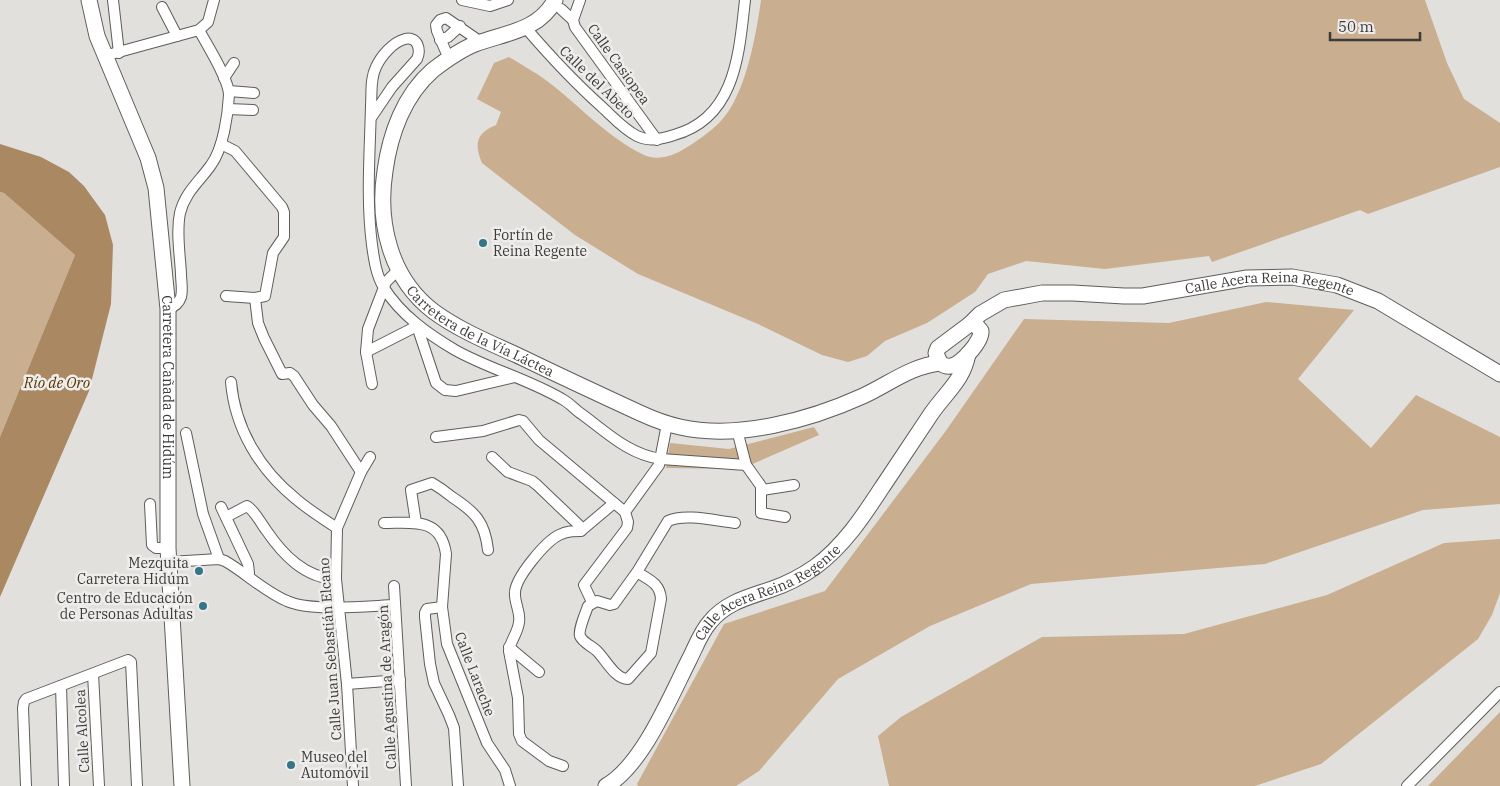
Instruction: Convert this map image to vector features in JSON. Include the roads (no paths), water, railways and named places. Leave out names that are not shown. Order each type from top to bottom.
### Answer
[{"type":"street","name":"Carretera Cañada de Hidúm","points":[[89,0],[97,36],[112,54],[153,174],[156,188],[168,309],[168,555],[182,786]]},
{"type":"street","points":[[113,0],[112,54],[198,30],[208,22],[214,0]]},
{"type":"street","points":[[462,0],[490,6],[508,0]]},
{"type":"street","name":"Calle Casiopea","points":[[580,0],[573,20],[575,27],[657,140]]},
{"type":"street","points":[[657,140],[684,133],[714,112],[724,95],[738,57],[745,0]]},
{"type":"street","points":[[558,5],[573,20]]},
{"type":"street","name":"Carretera de la Vía Láctea","points":[[558,5],[540,20],[481,42],[448,59],[431,72],[415,90],[396,125],[388,150],[383,182],[383,213],[386,237],[399,269],[409,285],[432,310],[473,335],[640,413],[682,428],[737,430],[783,423],[837,407],[910,370],[941,359]]},
{"type":"street","points":[[162,7],[177,36]]},
{"type":"street","points":[[448,59],[436,25],[440,20],[446,18],[481,42]]},
{"type":"street","points":[[440,40],[448,37],[460,26]]},
{"type":"street","name":"Calle del Abeto","points":[[524,27],[558,64],[619,124],[639,137],[657,140]]},
{"type":"street","points":[[168,309],[173,307],[181,297],[180,212],[196,182],[212,165],[221,144],[228,109],[229,91],[198,30]]},
{"type":"street","points":[[371,118],[392,87],[417,59],[419,47],[411,39],[405,39],[389,49],[375,69],[372,81],[371,118],[371,146],[368,182],[369,218],[378,276],[383,287],[417,326],[456,350],[563,399],[625,446],[649,457],[746,465]]},
{"type":"street","points":[[224,78],[234,63]]},
{"type":"street","points":[[229,91],[254,93]]},
{"type":"street","points":[[228,109],[253,110]]},
{"type":"street","points":[[221,144],[235,150],[282,207],[284,212],[284,237],[273,253],[263,297],[226,296]]},
{"type":"street","points":[[371,146],[388,150]]},
{"type":"street","points":[[372,384],[366,352],[368,329],[383,287],[399,269]]},
{"type":"street","name":"Calle Acera Reina Regente","points":[[938,403],[944,385],[941,359],[970,324],[991,306],[1004,300],[1053,292],[1143,296],[1270,276],[1315,280],[1344,287],[1378,301],[1500,374]]},
{"type":"street","name":"Calle Acera Reina Regente","points":[[606,786],[624,772],[640,753],[669,700],[699,638],[715,616],[724,608],[743,599],[788,583],[815,567],[831,554],[864,515],[938,403],[956,384],[966,365],[968,354],[990,321],[998,311],[1018,297]]},
{"type":"street","points":[[255,298],[261,331],[282,374],[290,373],[294,376],[301,389],[331,426],[361,472]]},
{"type":"street","points":[[970,324],[978,326],[981,335]]},
{"type":"street","points":[[366,352],[417,326]]},
{"type":"street","points":[[417,326],[436,383],[445,390],[456,391],[515,377]]},
{"type":"street","points":[[941,359],[949,367],[955,365],[968,354]]},
{"type":"street","points":[[231,382],[232,400],[237,417],[254,452],[281,486],[297,500],[337,528]]},
{"type":"street","points":[[436,437],[469,434],[519,420],[523,421],[540,440],[625,512],[628,522],[627,528],[584,585],[592,602]]},
{"type":"street","points":[[625,512],[659,465],[667,424]]},
{"type":"street","points":[[737,430],[746,465],[759,482],[762,490],[761,513],[785,517]]},
{"type":"street","points":[[186,433],[203,514],[219,559]]},
{"type":"street","name":"Calle Juan Sebastián Elcano","points":[[353,786],[336,579],[337,528],[361,472],[370,457]]},
{"type":"street","points":[[492,457],[508,472],[532,481],[582,530]]},
{"type":"street","points":[[416,523],[411,490],[429,483],[434,484],[467,506],[476,515],[485,532],[488,550]]},
{"type":"street","points":[[762,490],[794,484]]},
{"type":"street","points":[[563,766],[549,761],[522,741],[519,734],[518,698],[509,647],[519,627],[520,618],[514,596],[515,589],[521,577],[552,540],[560,534],[573,530],[578,532],[582,530],[614,503]]},
{"type":"street","points":[[150,504],[152,545],[168,555],[225,561],[276,596],[292,603],[308,606],[395,605]]},
{"type":"street","points":[[247,575],[249,573],[248,564],[223,512],[247,506],[276,544],[296,564],[314,576],[336,579]]},
{"type":"street","points":[[637,572],[658,586],[661,599],[651,654],[628,679],[622,679],[606,660],[580,637],[579,632],[588,606],[592,602],[597,601],[610,605],[614,604],[637,572],[668,522],[676,518],[685,518],[736,523]]},
{"type":"street","name":"Calle Larache","points":[[384,523],[416,523],[433,527],[440,535],[446,554],[442,607],[443,626],[450,656],[487,743],[505,770],[510,786]]},
{"type":"street","name":"Calle Agustina de Aragón","points":[[394,586],[406,786]]},
{"type":"street","points":[[442,607],[427,608],[424,613],[434,683],[454,728],[458,786]]},
{"type":"street","points":[[509,647],[539,672]]},
{"type":"street","points":[[26,786],[24,702],[26,699],[130,660],[137,786]]},
{"type":"street","name":"Calle Alcolea","points":[[93,674],[99,786]]},
{"type":"street","points":[[346,684],[400,680]]},
{"type":"street","points":[[61,686],[64,786]]},
{"type":"street","points":[[1408,786],[1500,692]]},
{"type":"water","name":"Río de Oro","points":[[0,144],[41,157],[69,172],[84,186],[105,215],[113,245],[111,304],[89,391],[0,597],[0,437],[75,255],[4,193],[0,192]]},
{"type":"place","name":"Fortín de Reina Regente","points":[[483,243]]},
{"type":"place","name":"Mezquita Carretera Hidúm","points":[[199,571]]},
{"type":"place","name":"Centro de Educación de Personas Adultas","points":[[203,606]]},
{"type":"place","name":"Museo del Automóvil","points":[[291,765]]}]
